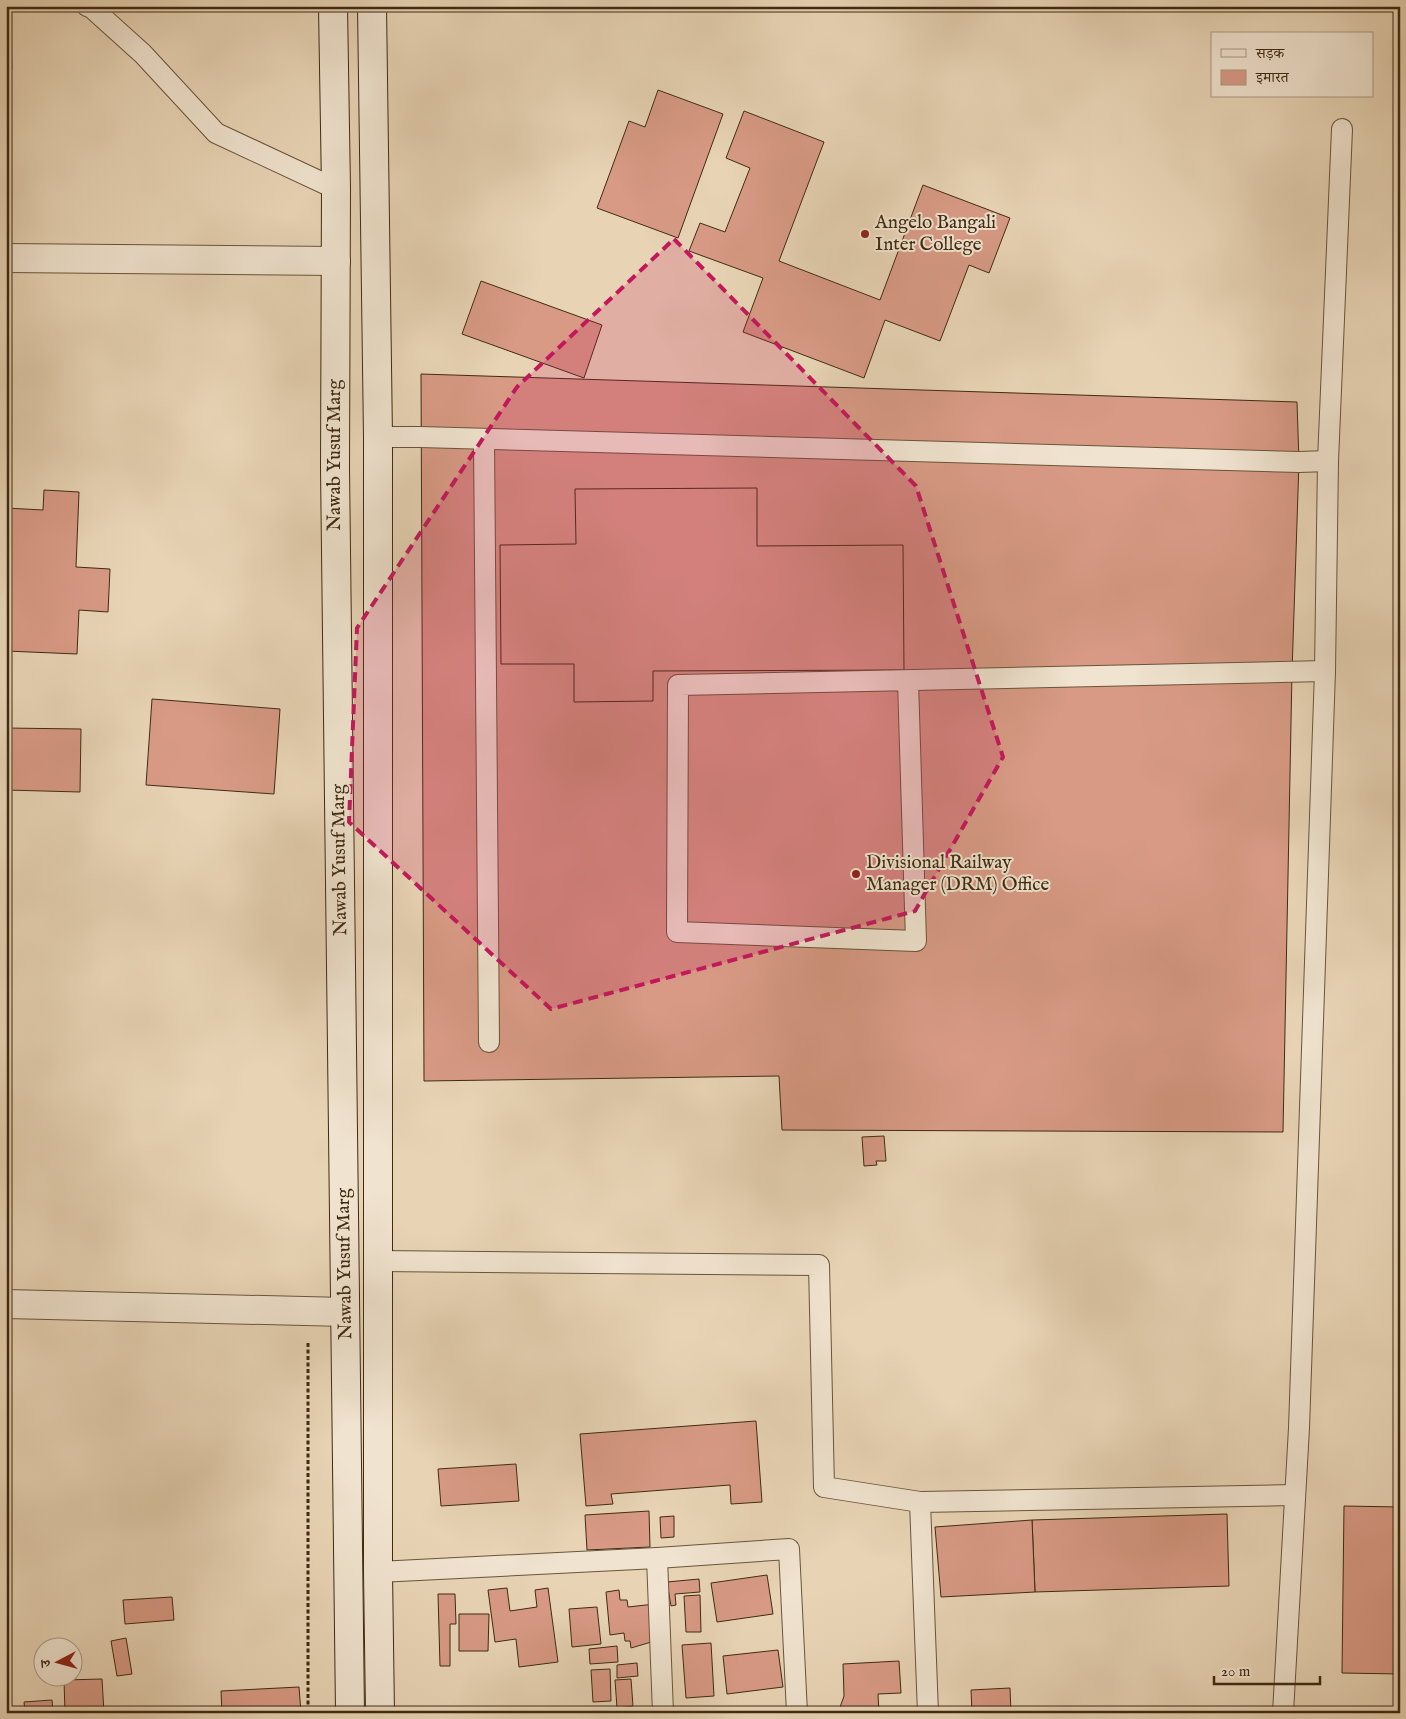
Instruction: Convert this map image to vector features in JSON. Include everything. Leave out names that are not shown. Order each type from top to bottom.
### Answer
[{"type":"main road","name":"Nawab Yusuf Marg","points":[[333,6],[336,189],[335,468],[350,1713]]},
{"type":"main road","points":[[372,6],[378,437],[378,1572],[380,1713]]},
{"type":"main road","points":[[6,258],[336,261]]},
{"type":"main road","points":[[6,1304],[345,1312]]},
{"type":"lane","points":[[87,6],[92,8],[143,54],[216,133],[336,189]]},
{"type":"lane","points":[[1283,1713],[1295,1495],[1325,671],[1328,461],[1342,129]]},
{"type":"lane","points":[[378,437],[1299,462],[1328,461]]},
{"type":"lane","points":[[484,439],[489,1042]]},
{"type":"lane","points":[[908,681],[916,941],[677,932],[678,685],[1325,671]]},
{"type":"lane","points":[[378,1260],[819,1265],[824,1487],[920,1502],[1295,1495]]},
{"type":"lane","points":[[920,1502],[928,1713]]},
{"type":"lane","points":[[378,1572],[656,1558],[789,1549],[797,1713]]},
{"type":"lane","points":[[656,1558],[663,1713]]},
{"type":"path","points":[[308,1310],[308,1713]]},
{"type":"highlighted area","points":[[674,239],[916,486],[1003,757],[915,911],[551,1009],[349,822],[357,628],[517,387]]},
{"type":"building","points":[[6,40],[11,40],[12,69],[6,69]]},
{"type":"building","points":[[658,90],[723,114],[678,238],[597,208],[629,121],[645,127]]},
{"type":"building","points":[[744,111],[824,142],[779,261],[880,300],[923,185],[1010,218],[989,273],[969,265],[940,341],[885,320],[864,378],[743,332],[763,278],[689,251],[700,223],[725,232],[750,168],[726,158]]},
{"type":"building","points":[[481,281],[602,325],[584,378],[462,334]]},
{"type":"building","name":"Divisional Railway Manager (DRM) Office","points":[[421,374],[1297,402],[1299,462],[1292,672],[1283,1132],[782,1130],[779,1076],[424,1081]]},
{"type":"building","points":[[757,488],[757,546],[903,545],[904,670],[653,671],[653,701],[574,702],[574,664],[501,664],[500,545],[576,544],[575,489]]},
{"type":"building","points":[[44,490],[79,492],[76,567],[110,569],[108,612],[79,610],[77,654],[6,651],[6,508],[43,510]]},
{"type":"building","points":[[152,699],[280,709],[274,794],[146,785]]},
{"type":"building","points":[[6,728],[81,729],[80,792],[6,790]]},
{"type":"building","points":[[884,1136],[886,1161],[876,1161],[877,1165],[864,1166],[862,1137]]},
{"type":"building","points":[[756,1421],[762,1502],[731,1504],[730,1485],[611,1494],[613,1504],[586,1506],[580,1434]]},
{"type":"building","points":[[516,1464],[519,1501],[441,1506],[438,1469]]},
{"type":"building","points":[[1344,1506],[1400,1507],[1400,1674],[1342,1673]]},
{"type":"building","points":[[649,1511],[650,1547],[587,1550],[585,1515]]},
{"type":"building","points":[[1227,1514],[1229,1586],[1035,1592],[1032,1520]]},
{"type":"building","points":[[674,1516],[674,1537],[661,1538],[660,1517]]},
{"type":"building","points":[[1032,1520],[1035,1592],[941,1597],[935,1527]]},
{"type":"building","points":[[767,1575],[773,1614],[717,1622],[711,1583]]},
{"type":"building","points":[[699,1579],[700,1592],[675,1594],[676,1605],[671,1606],[667,1582]]},
{"type":"building","points":[[507,1588],[510,1611],[537,1607],[535,1590],[548,1588],[558,1662],[519,1667],[516,1639],[495,1642],[488,1590]]},
{"type":"building","points":[[619,1590],[620,1600],[627,1600],[628,1607],[655,1604],[658,1640],[631,1648],[630,1641],[625,1641],[624,1633],[610,1635],[606,1592]]},
{"type":"building","points":[[438,1594],[455,1594],[456,1624],[450,1624],[450,1666],[440,1666]]},
{"type":"building","points":[[700,1595],[701,1632],[686,1632],[684,1596]]},
{"type":"building","points":[[172,1597],[174,1620],[125,1624],[123,1600]]},
{"type":"building","points":[[597,1607],[601,1644],[572,1647],[569,1609]]},
{"type":"building","points":[[459,1614],[489,1614],[488,1651],[459,1651]]},
{"type":"building","points":[[126,1638],[132,1674],[117,1676],[111,1641]]},
{"type":"building","points":[[711,1643],[714,1696],[686,1698],[682,1645]]},
{"type":"building","points":[[617,1646],[618,1662],[590,1664],[589,1649]]},
{"type":"building","points":[[778,1650],[783,1687],[727,1694],[723,1656]]},
{"type":"building","points":[[899,1661],[901,1693],[878,1694],[879,1713],[838,1713],[844,1696],[843,1664]]},
{"type":"building","points":[[637,1663],[638,1676],[617,1678],[617,1665]]},
{"type":"building","points":[[610,1669],[611,1701],[593,1702],[591,1670]]},
{"type":"building","points":[[102,1679],[104,1713],[65,1713],[64,1686],[82,1686],[82,1680]]},
{"type":"building","points":[[631,1679],[633,1706],[617,1708],[615,1680]]},
{"type":"building","points":[[299,1687],[301,1713],[222,1713],[221,1691]]},
{"type":"building","points":[[1010,1688],[1011,1713],[972,1713],[971,1690]]},
{"type":"building","points":[[52,1700],[53,1713],[25,1713],[24,1702]]},
{"type":"place","name":"Angelo Bangali Inter College","points":[[865,234]]},
{"type":"place","name":"Divisional Railway Manager (DRM) Office","points":[[856,874]]}]
